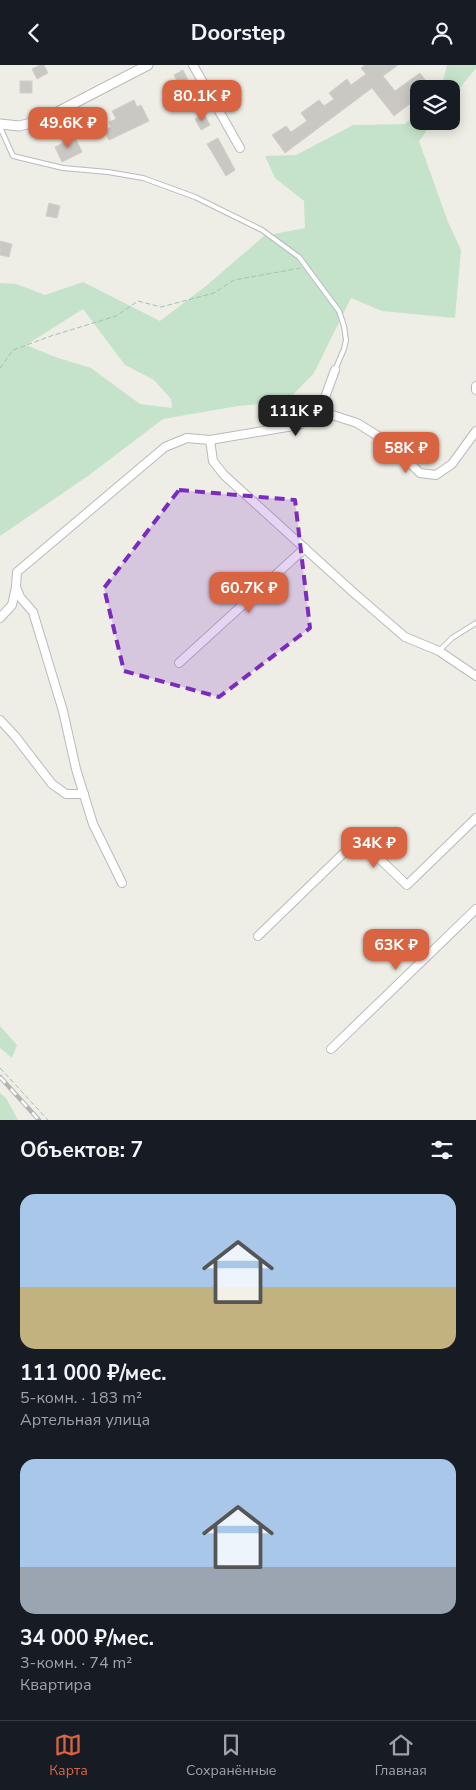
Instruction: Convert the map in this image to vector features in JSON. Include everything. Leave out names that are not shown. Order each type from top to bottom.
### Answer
[{"type":"street","points":[[0,125],[19,126],[40,121],[148,65]]},
{"type":"street","points":[[193,65],[240,148]]},
{"type":"street","points":[[0,617],[12,605],[17,572],[165,447],[187,438],[210,440],[299,425],[320,411],[335,370]]},
{"type":"street","points":[[320,411],[357,423],[389,443],[420,473],[436,475],[452,464],[476,431]]},
{"type":"street","points":[[210,440],[213,461],[224,475],[354,593],[405,637],[438,651],[476,676]]},
{"type":"street","points":[[179,663],[305,548]]},
{"type":"street","points":[[16,587],[20,597],[33,612],[63,711],[93,824],[122,883]]},
{"type":"street","points":[[0,720],[16,736],[52,785],[66,794],[84,794]]},
{"type":"street","points":[[258,935],[353,844],[365,845],[407,885],[476,818]]},
{"type":"street","points":[[331,1049],[476,909]]},
{"type":"lane","points":[[0,125],[13,156],[63,168],[108,172],[142,178],[195,197],[262,230],[299,257],[339,311],[344,326],[346,339],[344,349],[335,370]]},
{"type":"lane","points":[[438,651],[452,638],[476,623]]},
{"type":"path","points":[[0,369],[12,350],[116,316],[138,301],[161,307],[214,293],[234,280],[306,267]]},
{"type":"path","points":[[0,1068],[48,1120]]},
{"type":"highlighted area","points":[[179,490],[295,500],[310,628],[219,697],[124,671],[104,588]]},
{"type":"green space","points":[[447,65],[476,65],[476,68],[460,88],[460,80],[443,80]]},
{"type":"green space","points":[[410,119],[410,130],[427,130],[419,141],[448,222],[461,250],[455,318],[382,311],[351,298],[314,373],[287,401],[238,406],[163,419],[88,476],[0,536],[0,283],[16,284],[45,295],[83,282],[160,321],[206,286],[264,236],[305,228],[304,201],[275,178],[265,156],[296,155],[353,125],[405,124]],"holes":[[[83,309],[125,365],[154,380],[171,399],[172,408],[140,404],[91,368],[55,357],[26,345]]]},
{"type":"green space","points":[[0,1026],[17,1045],[12,1058],[0,1048]]},
{"type":"green space","points":[[0,1093],[6,1098],[18,1120],[0,1120]]},
{"type":"building","points":[[44,65],[48,73],[37,79],[32,69]]},
{"type":"building","points":[[365,65],[398,65],[383,76],[395,91],[410,80],[410,104],[394,116],[372,88],[285,153],[272,135],[286,126],[291,132],[307,121],[301,113],[319,100],[324,106],[334,99],[329,93],[347,79],[351,85],[366,74],[361,68]]},
{"type":"building","points":[[183,70],[189,82],[180,87],[174,75]]},
{"type":"building","points":[[420,73],[425,80],[410,80]]},
{"type":"building","points":[[20,81],[32,81],[32,93],[20,93]]},
{"type":"building","points":[[134,100],[137,107],[141,105],[149,121],[109,140],[104,131],[111,127],[109,122],[116,119],[112,111]]},
{"type":"building","points":[[204,114],[210,125],[201,130],[195,119]]},
{"type":"building","points":[[75,137],[82,152],[62,162],[55,147]]},
{"type":"building","points":[[218,138],[235,170],[226,176],[207,144]]},
{"type":"building","points":[[49,203],[60,206],[57,218],[46,216]]},
{"type":"building","points":[[0,241],[12,244],[9,257],[0,255]]},
{"type":"railway","points":[[0,1077],[39,1120]]}]
